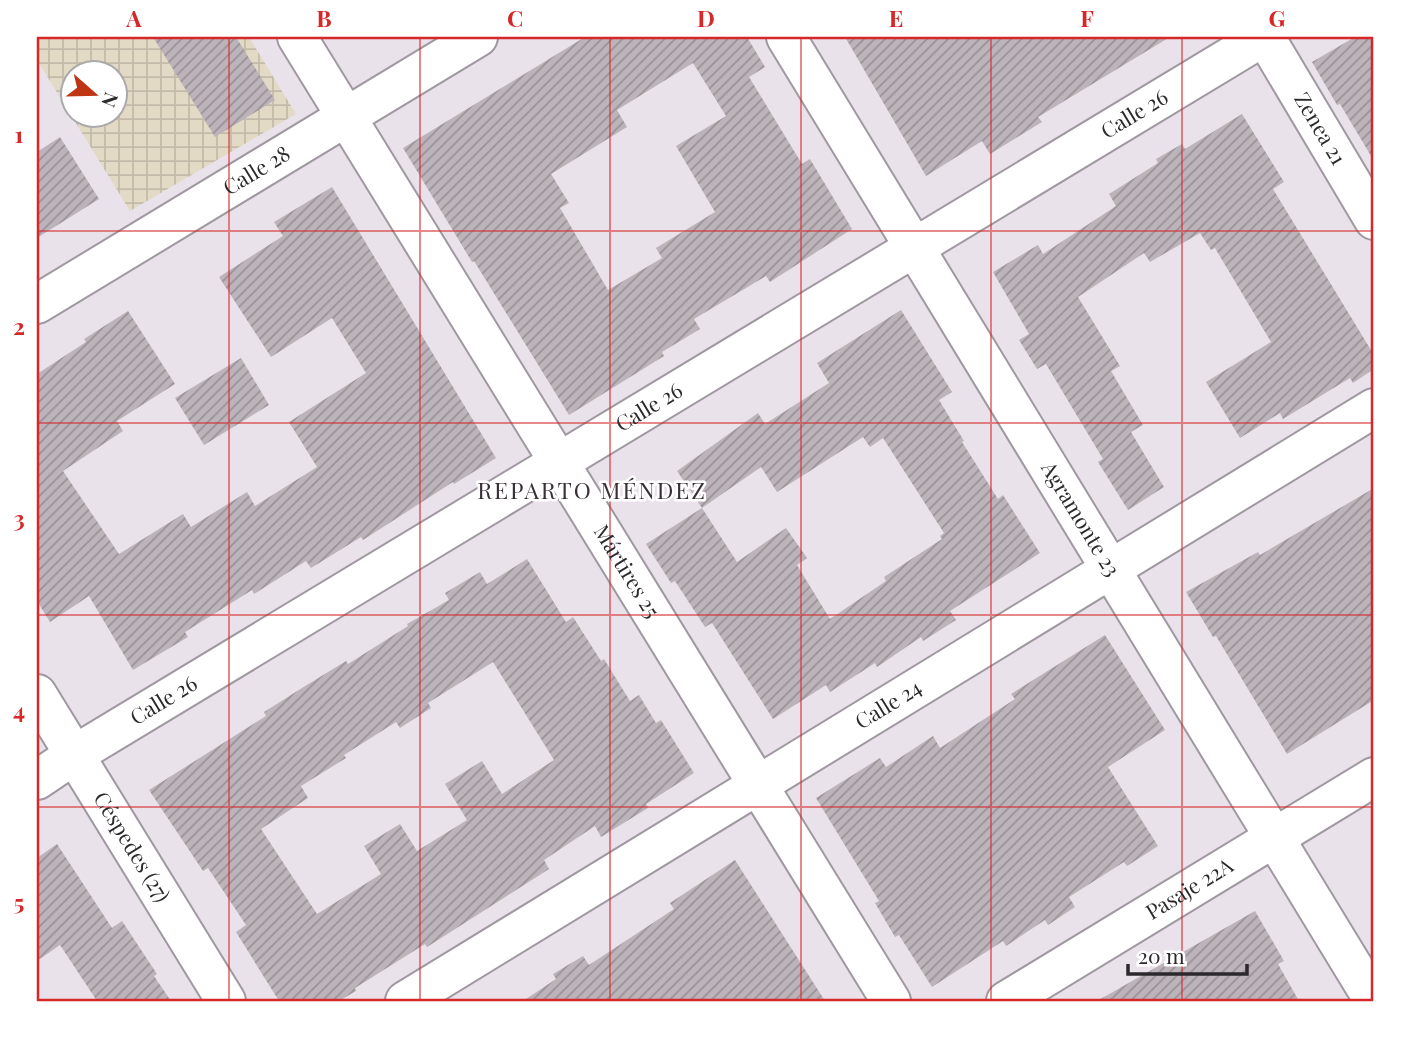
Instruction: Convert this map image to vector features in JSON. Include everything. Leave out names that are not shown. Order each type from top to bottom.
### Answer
[{"type":"street","name":"Mártires 25","points":[[297,37],[891,1001]]},
{"type":"street","name":"Calle 28","points":[[37,304],[478,37]]},
{"type":"street","name":"Agramonte 23","points":[[786,37],[1374,1001]]},
{"type":"street","name":"Calle 26","points":[[37,780],[1264,37]]},
{"type":"street","name":"Zenea 21","points":[[1264,37],[1374,220]]},
{"type":"street","name":"Calle 24","points":[[405,1001],[1374,408]]},
{"type":"street","name":"Céspedes (27)","points":[[37,694],[226,1001]]},
{"type":"street","name":"Pasaje 22A","points":[[1006,1001],[1374,778]]},
{"type":"shaded area","points":[[37,37],[249,37],[296,114],[130,211],[80,130],[130,130],[130,60],[60,60],[60,97],[37,60]]},
{"type":"building","points":[[153,37],[236,37],[275,100],[215,137]]},
{"type":"building","points":[[585,37],[747,37],[765,67],[749,77],[802,164],[810,159],[852,229],[770,282],[766,276],[694,319],[700,329],[662,352],[664,356],[569,415],[403,148]],"holes":[[[693,63],[726,116],[676,146],[715,212],[656,248],[662,258],[608,290],[560,208],[569,203],[551,174],[627,127],[617,110]]]},
{"type":"building","points":[[845,37],[1170,37],[1038,117],[1042,122],[990,154],[982,141],[926,176]]},
{"type":"building","points":[[1355,37],[1374,37],[1374,161],[1312,62]]},
{"type":"building","points":[[1242,114],[1284,182],[1273,189],[1374,355],[1374,369],[1353,383],[1350,378],[1283,419],[1280,413],[1240,438],[1206,382],[1271,342],[1215,248],[1211,250],[1200,233],[1150,262],[1144,253],[1078,297],[1120,366],[1111,371],[1143,425],[1131,432],[1164,487],[1128,510],[1098,462],[1103,459],[1046,364],[1037,369],[1019,340],[1029,334],[993,272],[1038,245],[1043,254],[1116,206],[1109,194],[1158,163],[1156,159],[1182,144],[1185,149]]},
{"type":"building","points":[[60,137],[99,199],[37,238],[37,152]]},
{"type":"building","points":[[332,187],[496,458],[454,484],[453,482],[363,540],[361,537],[311,568],[306,561],[254,594],[252,590],[185,632],[188,637],[133,670],[89,596],[50,622],[37,601],[37,374],[128,311],[175,384],[117,421],[123,431],[63,471],[119,554],[183,514],[191,527],[247,492],[255,506],[317,467],[289,422],[366,373],[332,318],[271,357],[219,277],[283,236],[274,222]]},
{"type":"building","points":[[901,310],[952,392],[939,400],[964,441],[962,442],[998,499],[1003,495],[1040,553],[950,611],[956,620],[923,641],[921,637],[877,667],[875,663],[830,692],[826,685],[773,719],[712,623],[705,627],[675,581],[671,583],[646,544],[702,508],[677,471],[758,413],[765,424],[829,383],[817,363]],"holes":[[[863,437],[870,447],[883,438],[944,533],[940,536],[942,539],[884,577],[886,581],[830,619],[797,565],[807,558],[786,528],[737,562],[702,508],[761,467],[777,492]]]},
{"type":"building","points":[[241,358],[269,405],[204,445],[175,398]]},
{"type":"building","points":[[1374,488],[1374,700],[1287,754],[1216,636],[1213,637],[1186,592],[1258,552],[1260,555]]},
{"type":"building","points":[[527,559],[566,622],[573,617],[630,701],[639,695],[656,723],[661,720],[694,773],[646,804],[648,808],[601,837],[595,826],[544,860],[549,869],[427,947],[425,944],[355,988],[356,991],[339,1001],[279,1001],[236,932],[246,925],[208,868],[203,871],[149,790],[266,716],[264,712],[346,661],[348,664],[408,626],[407,624],[449,600],[445,593],[480,572],[487,584]],"holes":[[[493,662],[554,760],[502,794],[482,761],[445,784],[467,820],[417,851],[400,824],[364,846],[381,874],[317,914],[261,829],[308,798],[301,786],[346,758],[344,755],[396,722],[400,728],[431,708],[428,703]]]},
{"type":"building","points":[[1105,635],[1165,730],[1108,767],[1158,846],[1127,866],[1124,862],[1069,897],[1075,907],[1048,925],[1045,920],[1006,946],[1003,941],[932,987],[899,935],[895,937],[875,903],[879,901],[816,798],[880,758],[886,767],[933,736],[940,748],[1015,699],[1011,694]]},
{"type":"building","points":[[57,844],[112,928],[122,921],[157,974],[154,976],[171,1001],[97,1001],[60,945],[37,961],[37,858]]},
{"type":"building","points":[[735,860],[825,1001],[523,1001],[556,979],[553,974],[583,956],[589,965],[674,909],[670,903]]},
{"type":"building","points":[[1255,911],[1284,961],[1278,964],[1299,1001],[1097,1001]]},
{"type":"district","name":"REPARTO MÉNDEZ","points":[[592,491]]}]
